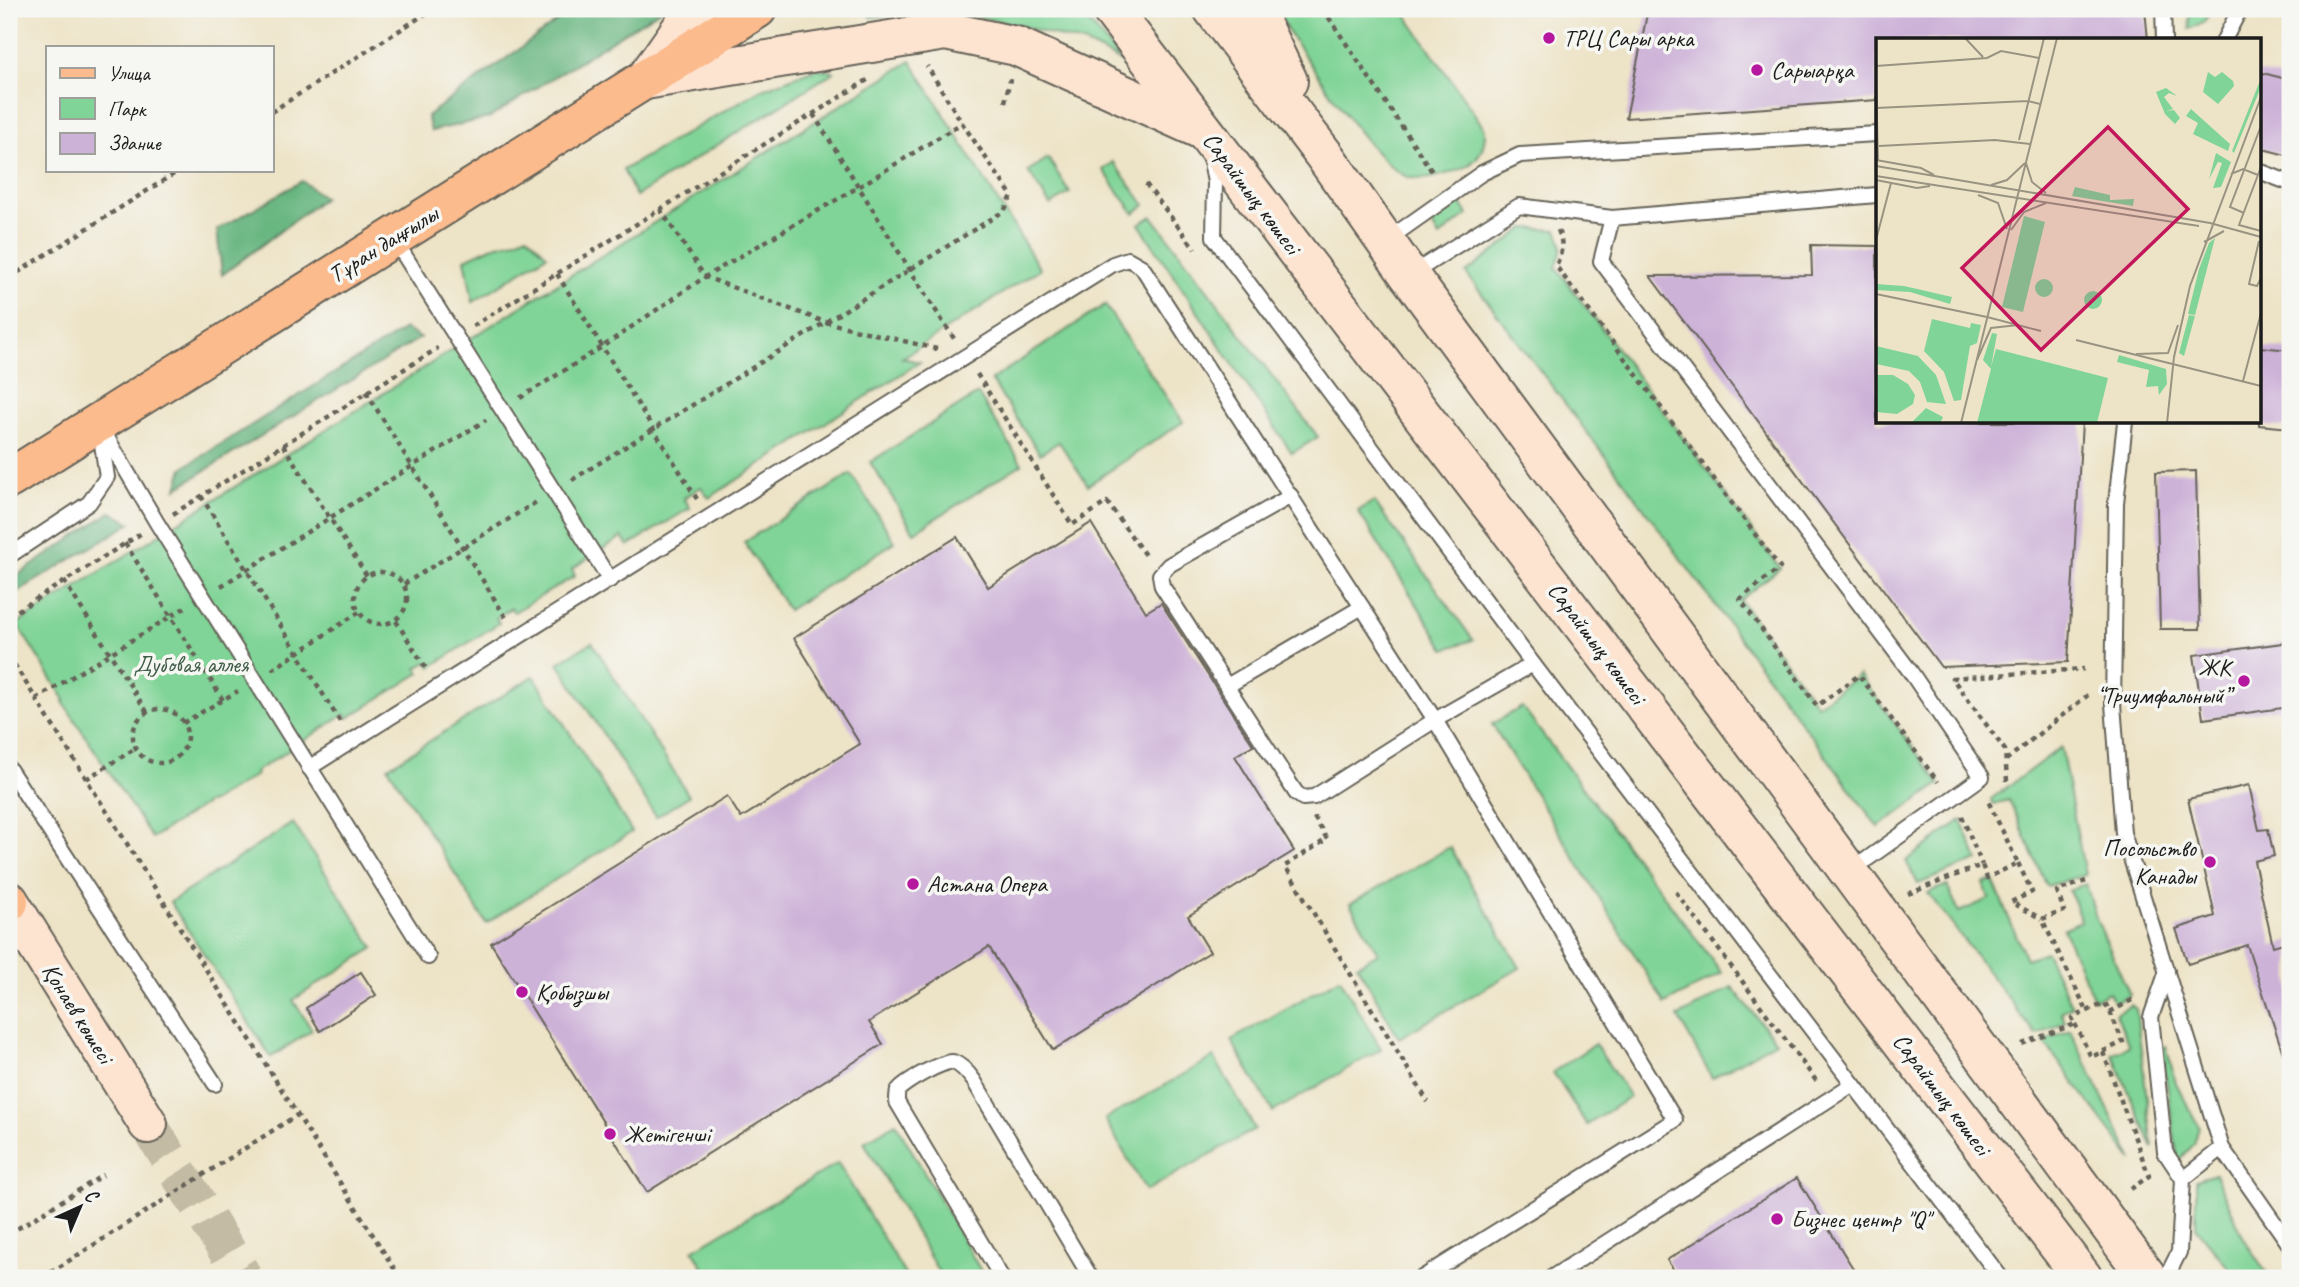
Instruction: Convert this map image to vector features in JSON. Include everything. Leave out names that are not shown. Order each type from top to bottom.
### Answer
[{"type":"main road","points":[[645,80],[695,9]]},
{"type":"main road","name":"Тұран даңғылы","points":[[9,479],[757,9]]},
{"type":"main road","name":"Сарайшық көшесі","points":[[1111,9],[2083,1278]]},
{"type":"main road","points":[[1213,9],[1324,155],[1409,275],[2148,1278]]},
{"type":"main road","points":[[1254,9],[1324,155]]},
{"type":"main road","points":[[645,80],[945,31],[1016,46],[1037,54],[1205,132]]},
{"type":"main road","name":"Қонаев көшесі","points":[[9,901],[148,1124]]},
{"type":"lane","points":[[2163,9],[2164,38]]},
{"type":"lane","points":[[2225,38],[2240,9]]},
{"type":"lane","points":[[1205,132],[1215,182],[1214,237],[1533,664],[2001,1278]]},
{"type":"lane","points":[[1385,241],[1482,173],[1520,155],[1876,134]]},
{"type":"lane","points":[[2260,171],[2290,183]]},
{"type":"lane","points":[[1409,275],[1518,206],[1612,218],[1876,195]]},
{"type":"lane","points":[[1612,218],[1601,261],[1901,660],[1982,777],[1849,872]]},
{"type":"lane","points":[[394,238],[610,580]]},
{"type":"lane","points":[[309,768],[1113,264],[1128,259],[1142,267],[1435,720],[1675,1120],[1422,1278]]},
{"type":"lane","points":[[99,423],[157,523],[428,957]]},
{"type":"lane","points":[[9,556],[89,503],[107,477],[99,423]]},
{"type":"lane","points":[[2125,424],[2116,503],[2113,704],[2123,833],[2222,1148],[2290,1245]]},
{"type":"lane","points":[[1291,496],[1169,565],[1160,575],[1162,586],[1296,793],[1303,799],[1314,797],[1435,720],[1533,664]]},
{"type":"lane","points":[[1227,686],[1362,607]]},
{"type":"lane","points":[[9,769],[215,1084]]},
{"type":"lane","points":[[2166,1278],[2179,1252],[2183,1179],[2165,1152],[2151,1017],[2167,971]]},
{"type":"lane","points":[[1002,1278],[897,1102],[898,1092],[904,1085],[945,1062],[954,1062],[974,1081],[1091,1278]]},
{"type":"lane","points":[[1551,1278],[1853,1084]]},
{"type":"lane","points":[[2183,1179],[2222,1148]]},
{"type":"path","points":[[273,111],[433,9]]},
{"type":"path","points":[[1323,9],[1433,173]]},
{"type":"path","points":[[404,584],[1004,211],[1012,196],[921,58]]},
{"type":"path","points":[[9,616],[870,78]]},
{"type":"path","points":[[813,114],[1072,525],[1107,502],[1160,575]]},
{"type":"path","points":[[9,278],[177,172]]},
{"type":"path","points":[[660,209],[705,277],[825,322],[966,356]]},
{"type":"path","points":[[1546,229],[1557,230],[1563,243],[1556,267],[1780,568],[1740,600],[1817,706],[1859,675],[1940,784],[1929,791]]},
{"type":"path","points":[[557,274],[709,518]]},
{"type":"path","points":[[366,393],[519,637]]},
{"type":"path","points":[[283,445],[367,576]]},
{"type":"path","points":[[201,496],[352,741]]},
{"type":"path","points":[[125,543],[223,700]]},
{"type":"path","points":[[387,572],[397,576],[404,584],[408,594],[407,604],[396,621],[386,625],[376,624],[366,620],[359,612],[355,603],[355,592],[359,583],[367,576],[387,572]]},
{"type":"path","points":[[64,581],[147,712]]},
{"type":"path","points":[[396,621],[438,688]]},
{"type":"path","points":[[9,656],[400,1278]]},
{"type":"path","points":[[2007,781],[2005,750],[1952,678],[2084,669]]},
{"type":"path","points":[[2006,760],[2088,695]]},
{"type":"path","points":[[168,710],[183,723],[185,744],[172,760],[162,763],[152,761],[142,756],[136,748],[134,728],[147,712],[168,710]]},
{"type":"path","points":[[86,779],[136,748]]},
{"type":"path","points":[[1986,797],[2032,892],[2011,902],[2042,919],[2087,1011]]},
{"type":"path","points":[[1303,799],[1327,839],[1285,866],[1428,1102]]},
{"type":"path","points":[[1962,815],[1987,878],[2018,863]]},
{"type":"path","points":[[1908,894],[1982,864]]},
{"type":"path","points":[[2042,919],[2064,911],[2057,891],[2086,881]]},
{"type":"path","points":[[2110,1012],[2132,1000],[2153,1011]]},
{"type":"path","points":[[2105,1003],[2123,1042],[2091,1057],[2072,1018],[2087,1011],[2105,1003]]},
{"type":"path","points":[[2022,1044],[2075,1024]]},
{"type":"path","points":[[2103,1052],[2149,1176],[2131,1189]]},
{"type":"path","points":[[42,1278],[297,1115]]},
{"type":"path","points":[[9,1234],[103,1175]]},
{"type":"path","points":[[9,1268],[16,1278]]},
{"type":"green space","points":[[574,9],[662,9],[489,118],[431,131],[427,116]]},
{"type":"green space","points":[[869,9],[1078,9],[1122,62],[1086,44],[1018,25],[953,12],[870,17]]},
{"type":"green space","points":[[1277,9],[1407,9],[1406,15],[1485,129],[1480,154],[1466,167],[1440,176],[1414,178],[1394,169],[1378,154],[1343,111],[1287,30]]},
{"type":"green space","points":[[2189,9],[2212,9],[2204,22],[2190,29]]},
{"type":"green space","name":"Дубовая аллея","points":[[911,61],[1040,269],[902,358],[920,362],[709,498],[701,487],[684,498],[690,508],[628,546],[622,537],[572,569],[575,576],[514,612],[511,608],[496,618],[499,623],[431,667],[427,662],[417,668],[420,673],[348,718],[345,714],[255,772],[256,775],[152,838],[63,702],[65,700],[17,624]]},
{"type":"green space","points":[[818,68],[834,72],[636,196],[623,170],[762,89]]},
{"type":"green space","points":[[1048,158],[1070,193],[1050,205],[1028,171]]},
{"type":"green space","points":[[1113,162],[1145,205],[1134,213],[1103,170]]},
{"type":"green space","points":[[302,181],[324,198],[222,275],[217,230]]},
{"type":"green space","points":[[1457,198],[1468,214],[1439,237],[1428,217]]},
{"type":"green space","points":[[1152,216],[1318,437],[1292,453],[1139,224]]},
{"type":"green space","points":[[1525,228],[1557,230],[1561,248],[1556,267],[1780,568],[1740,600],[1817,705],[1859,675],[1940,784],[1878,827],[1629,488],[1466,273]]},
{"type":"green space","points":[[527,235],[547,255],[473,302],[465,259]]},
{"type":"green space","points":[[1105,305],[1183,422],[1088,485],[1059,442],[1040,454],[991,380]]},
{"type":"green space","points":[[405,329],[420,338],[177,488],[183,468]]},
{"type":"green space","points":[[978,394],[1022,464],[914,532],[870,462]]},
{"type":"green space","points":[[851,474],[895,542],[788,610],[744,542]]},
{"type":"green space","points":[[1374,501],[1473,640],[1445,649],[1358,511]]},
{"type":"green space","points":[[111,512],[131,523],[9,597],[9,581]]},
{"type":"green space","points":[[592,642],[689,796],[656,817],[558,663]]},
{"type":"green space","points":[[534,676],[632,832],[486,923],[388,767]]},
{"type":"green space","points":[[1522,707],[1722,973],[1665,1004],[1492,724]]},
{"type":"green space","points":[[2061,747],[2085,875],[2047,886],[2009,800],[1993,804],[1991,799]]},
{"type":"green space","points":[[1961,820],[1978,860],[1918,884],[1906,861]]},
{"type":"green space","points":[[293,823],[374,948],[293,1000],[312,1030],[271,1057],[170,902]]},
{"type":"green space","points":[[1450,847],[1520,968],[1399,1038],[1357,965],[1378,953],[1350,904]]},
{"type":"green space","points":[[1993,880],[2026,959],[2046,952],[2072,1006],[2061,1012],[2065,1022],[2036,1035],[1928,893],[1947,885],[1959,912],[1989,899],[1984,883]]},
{"type":"green space","points":[[2086,884],[2096,918],[2130,995],[2114,1003],[2109,992],[2094,999],[2063,929],[2081,921],[2069,890]]},
{"type":"green space","points":[[1340,978],[1381,1049],[1273,1112],[1231,1040]]},
{"type":"green space","points":[[1732,987],[1776,1041],[1712,1078],[1678,1017]]},
{"type":"green space","points":[[2131,1005],[2136,1009],[2153,1148],[2112,1054],[2129,1046],[2116,1013]]},
{"type":"green space","points":[[2070,1030],[2133,1161],[2043,1041]]},
{"type":"green space","points":[[1595,1044],[1630,1097],[1587,1125],[1553,1072]]},
{"type":"green space","points":[[2166,1046],[2176,1083],[2199,1127],[2194,1144],[2178,1162],[2162,1049]]},
{"type":"green space","points":[[1214,1057],[1255,1129],[1146,1191],[1105,1119]]},
{"type":"green space","points":[[896,1123],[985,1278],[942,1278],[864,1142]]},
{"type":"green space","points":[[838,1163],[907,1278],[710,1278],[693,1250]]},
{"type":"green space","points":[[2215,1174],[2245,1241],[2270,1278],[2237,1278],[2196,1228],[2196,1180]]},
{"type":"building","name":"Сарыарқа","points":[[1648,9],[2145,9],[2148,38],[1876,38],[1876,100],[1626,118]]},
{"type":"building","points":[[2260,72],[2290,80],[2290,156],[2260,148]]},
{"type":"building","points":[[1811,245],[1876,246],[1876,424],[2082,424],[2068,662],[1941,667],[1650,276],[1812,275]]},
{"type":"building","points":[[2260,347],[2290,350],[2290,428],[2259,425]]},
{"type":"building","points":[[2196,471],[2200,629],[2160,629],[2156,472]]},
{"type":"building","name":"Астана Опера","points":[[1091,523],[1146,612],[1161,603],[1253,745],[1235,756],[1294,851],[1188,916],[1210,952],[1053,1050],[989,947],[869,1022],[883,1044],[647,1192],[491,943],[727,796],[741,818],[860,744],[794,638],[957,537],[988,587]]},
{"type":"building","name":"ЖК “Триумфальный”","points":[[2290,642],[2290,707],[2203,719],[2194,655]]},
{"type":"building","points":[[2249,785],[2259,830],[2268,829],[2274,856],[2254,861],[2273,946],[2290,941],[2290,1062],[2286,1062],[2247,945],[2188,964],[2176,929],[2215,916],[2188,799]]},
{"type":"building","points":[[361,972],[376,995],[320,1031],[306,1008]]},
{"type":"building","name":"Бизнес центр \"Q\"","points":[[1797,1178],[1859,1278],[1679,1278],[1667,1260]]},
{"type":"tunnel","points":[[148,1124],[244,1278]]},
{"type":"place","name":"ТРЦ Сары арка","points":[[1549,38]]},
{"type":"place","name":"Сарыарқа","points":[[1757,70]]},
{"type":"place","name":"ЖК “Триумфальный”","points":[[2244,681]]},
{"type":"place","name":"Посольство Канады","points":[[2210,862]]},
{"type":"place","name":"Астана Опера","points":[[913,884]]},
{"type":"place","name":"Қобызшы","points":[[522,992]]},
{"type":"place","name":"Жетігенші","points":[[610,1134]]},
{"type":"place","name":"Бизнес центр \"Q\"","points":[[1777,1219]]}]
